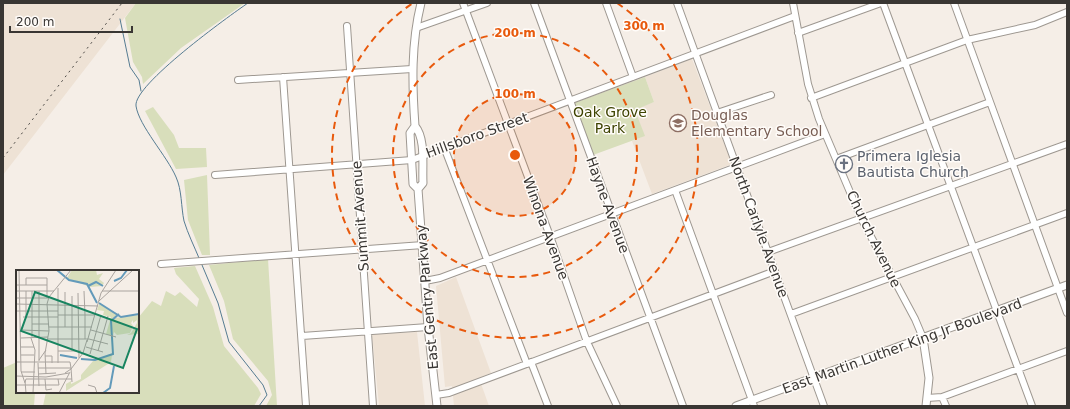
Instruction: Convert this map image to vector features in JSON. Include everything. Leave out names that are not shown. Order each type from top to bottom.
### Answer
[{"type":"main road","name":"East Gentry Parkway","points":[[418,189],[423,183],[422,155],[420,132],[416,126],[412,70],[416,28],[421,3]]},
{"type":"main road","name":"East Gentry Parkway","points":[[416,126],[410,133],[413,184],[418,189],[428,327],[437,406]]},
{"type":"main road","name":"East Martin Luther King Jr Boulevard","points":[[736,406],[753,403],[814,378],[1067,285]]},
{"type":"main road","name":"Church Avenue","points":[[923,338],[928,368],[926,406]]},
{"type":"street","name":"Winona Avenue","points":[[463,3],[550,236],[587,342],[617,406]]},
{"type":"street","points":[[416,28],[487,3]]},
{"type":"street","name":"Hayne Avenue","points":[[534,3],[683,406]]},
{"type":"street","points":[[606,3],[633,77]]},
{"type":"street","name":"North Carlyle Avenue","points":[[676,3],[824,406]]},
{"type":"street","name":"Church Avenue","points":[[793,3],[811,98],[861,218],[915,319],[923,338]]},
{"type":"street","points":[[798,33],[882,3],[1032,406]]},
{"type":"street","points":[[954,3],[1067,313]]},
{"type":"street","points":[[811,98],[967,40],[1024,28],[1067,12]]},
{"type":"street","name":"Hillsboro Street","points":[[215,175],[412,160],[795,16]]},
{"type":"street","name":"Summit Avenue","points":[[348,26],[373,406]]},
{"type":"street","points":[[238,80],[412,70]]},
{"type":"street","points":[[283,77],[306,406]]},
{"type":"street","points":[[717,113],[771,95]]},
{"type":"street","points":[[836,159],[990,102]]},
{"type":"street","points":[[425,281],[440,278],[825,134]]},
{"type":"street","points":[[768,252],[1067,144]]},
{"type":"street","points":[[444,147],[487,260],[548,406]]},
{"type":"street","points":[[675,190],[753,403]]},
{"type":"street","points":[[791,314],[891,276],[1067,213]]},
{"type":"street","points":[[161,264],[362,248],[423,245]]},
{"type":"street","points":[[436,395],[449,393],[775,271]]},
{"type":"street","points":[[302,336],[428,327]]},
{"type":"street","points":[[927,398],[942,397],[1067,351]]},
{"type":"street","points":[[942,397],[946,406]]},
{"type":"shaded area","points":[[3,3],[136,3],[3,175]]},
{"type":"shaded area","name":"Douglas Elementary School","points":[[692,59],[732,164],[652,194],[632,141],[644,136],[635,109],[654,102],[645,77]]},
{"type":"shaded area","points":[[456,277],[491,373],[479,378],[489,406],[454,406],[452,386],[445,387],[436,286]]},
{"type":"shaded area","points":[[417,332],[425,406],[379,406],[372,334]]},
{"type":"green space","points":[[136,3],[245,3],[181,48],[143,84],[142,77],[133,62],[125,18]]},
{"type":"green space","name":"Oak Grove Park","points":[[645,77],[654,102],[635,110],[645,136],[593,155],[574,103]]},
{"type":"green space","points":[[153,107],[174,135],[179,148],[206,148],[207,167],[176,169],[145,111]]},
{"type":"green space","points":[[207,175],[210,255],[202,255],[188,220],[184,180]]},
{"type":"green space","points":[[268,259],[277,406],[266,406],[272,395],[268,381],[233,339],[224,301],[209,265]]},
{"type":"green space","points":[[195,266],[213,307],[224,346],[258,388],[261,394],[254,406],[43,406],[46,393],[139,393],[139,317],[152,301],[161,306],[166,291],[175,296],[180,292],[197,307],[199,299],[176,274],[174,268]]},
{"type":"green space","points":[[16,362],[16,393],[35,393],[34,406],[3,406],[3,368]]},
{"type":"waterway","points":[[199,258],[184,221],[176,177],[142,123],[136,106],[139,96],[165,68],[203,36],[248,3]]},
{"type":"waterway","points":[[120,19],[130,67],[139,80],[141,91]]},
{"type":"waterway","points":[[202,265],[218,303],[229,342],[263,385],[267,395],[259,406]]},
{"type":"railway","points":[[3,158],[122,3]]},
{"type":"place","name":"Douglas Elementary School","points":[[678,123]]},
{"type":"place","name":"Primera Iglesia Bautista Church","points":[[844,164]]}]
